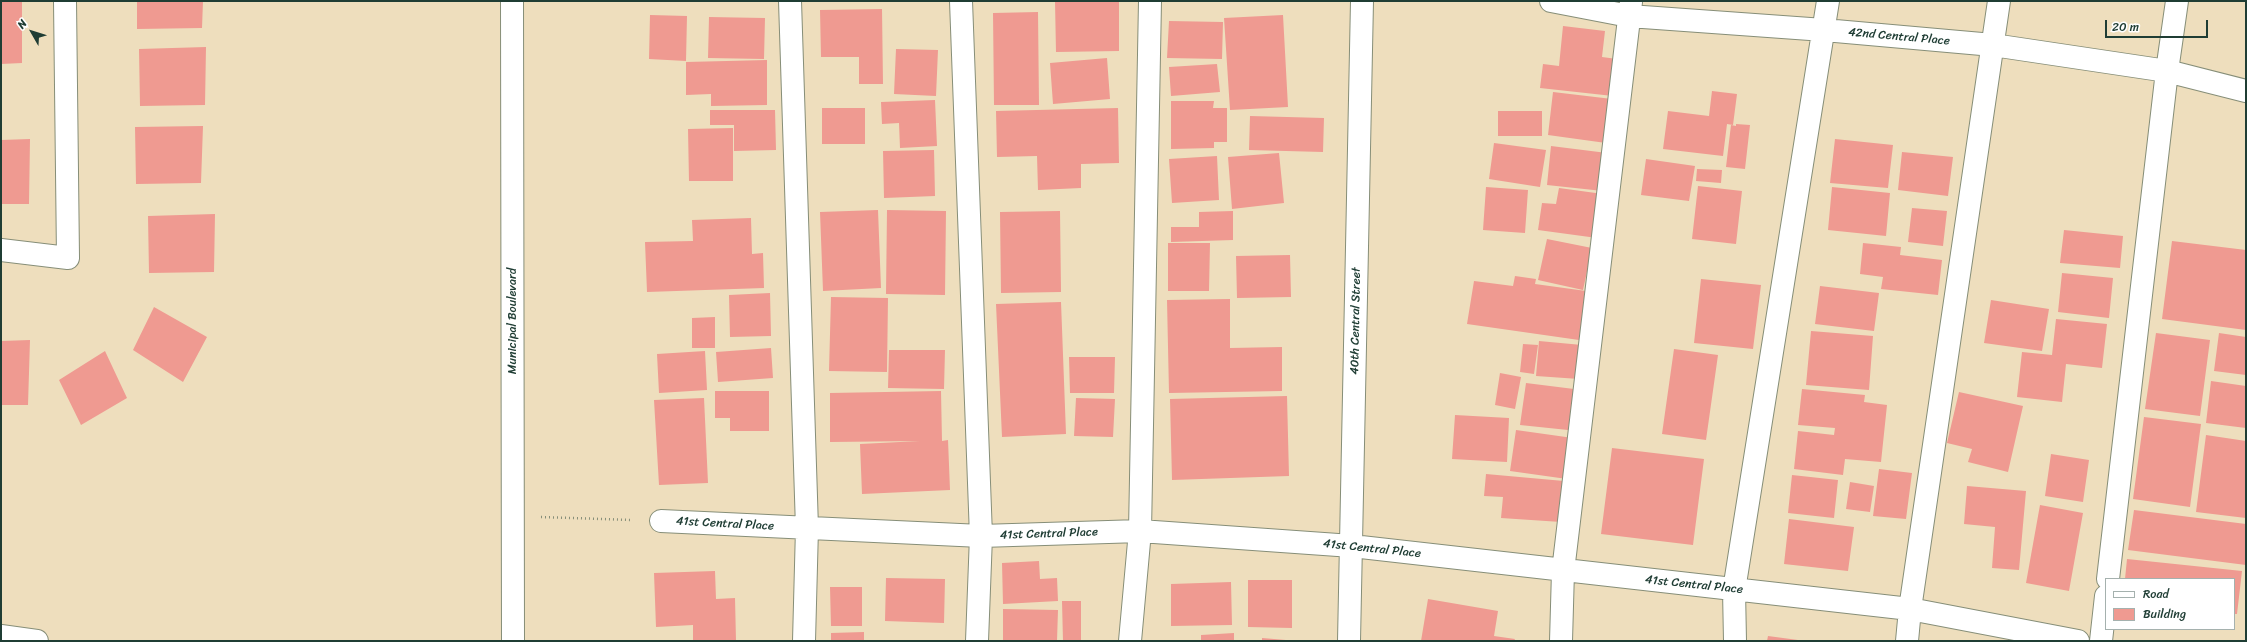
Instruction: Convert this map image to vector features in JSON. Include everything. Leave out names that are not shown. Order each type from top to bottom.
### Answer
[{"type":"street","points":[[1,250],[68,258],[65,1]]},
{"type":"street","name":"Municipal Boulevard","points":[[512,1],[513,641]]},
{"type":"street","points":[[790,1],[807,528],[804,641]]},
{"type":"street","points":[[961,1],[981,536],[977,641]]},
{"type":"street","points":[[1130,641],[1140,531],[1150,1]]},
{"type":"street","name":"40th Central Street","points":[[1349,641],[1362,1]]},
{"type":"street","name":"42nd Central Place","points":[[1550,1],[1630,8],[1824,30],[1993,45],[2167,72],[2246,91]]},
{"type":"street","points":[[1735,641],[1734,590],[1828,1]]},
{"type":"street","points":[[1907,641],[1910,609],[1999,1]]},
{"type":"street","points":[[2108,578],[2167,72],[2177,1]]},
{"type":"street","points":[[1561,641],[1563,571],[1630,8]]},
{"type":"street","name":"41st Central Place","points":[[661,521],[981,536],[1140,531],[1352,546],[1910,609],[2078,641]]},
{"type":"street","points":[[2101,641],[2105,605]]},
{"type":"street","points":[[1,636],[37,641]]},
{"type":"path","points":[[513,516],[661,521]]},
{"type":"building","points":[[1,1],[22,1],[22,63],[1,64]]},
{"type":"building","points":[[137,1],[203,1],[202,28],[137,29]]},
{"type":"building","points":[[1055,1],[1119,1],[1119,51],[1056,52]]},
{"type":"building","points":[[882,9],[883,84],[859,84],[859,57],[821,57],[820,10]]},
{"type":"building","points":[[1038,12],[1039,105],[994,105],[993,13]]},
{"type":"building","points":[[650,15],[687,16],[686,61],[649,59]]},
{"type":"building","points":[[1283,15],[1288,107],[1230,110],[1224,18]]},
{"type":"building","points":[[709,17],[765,18],[764,59],[708,58]]},
{"type":"building","points":[[1169,21],[1223,22],[1222,59],[1167,58]]},
{"type":"building","points":[[1563,26],[1605,31],[1602,57],[1617,59],[1613,96],[1540,88],[1543,64],[1559,66]]},
{"type":"building","points":[[206,47],[205,105],[140,106],[139,49]]},
{"type":"building","points":[[896,49],[938,50],[936,96],[894,94]]},
{"type":"building","points":[[1107,58],[1110,99],[1053,104],[1050,63]]},
{"type":"building","points":[[767,60],[767,105],[711,106],[711,94],[686,95],[686,62]]},
{"type":"building","points":[[1217,64],[1220,92],[1171,96],[1169,67]]},
{"type":"building","points":[[1712,91],[1737,94],[1733,125],[1727,124],[1723,156],[1663,149],[1668,111],[1709,116]]},
{"type":"building","points":[[1553,92],[1612,99],[1606,143],[1548,135]]},
{"type":"building","points":[[935,100],[937,146],[900,148],[899,123],[882,124],[881,102]]},
{"type":"building","points":[[1171,101],[1214,101],[1213,108],[1227,108],[1227,142],[1214,142],[1214,148],[1171,149]]},
{"type":"building","points":[[822,108],[865,108],[865,144],[822,144]]},
{"type":"building","points":[[1118,108],[1119,163],[1081,164],[1081,188],[1038,190],[1037,156],[997,157],[996,111]]},
{"type":"building","points":[[710,110],[775,110],[776,150],[734,151],[734,125],[710,125]]},
{"type":"building","points":[[1498,111],[1542,111],[1542,136],[1498,136]]},
{"type":"building","points":[[1250,116],[1324,118],[1323,152],[1249,150]]},
{"type":"building","points":[[1736,124],[1750,125],[1745,169],[1726,167],[1731,125],[1736,126]]},
{"type":"building","points":[[203,126],[201,183],[136,184],[135,127]]},
{"type":"building","points":[[733,128],[733,181],[689,181],[688,129]]},
{"type":"building","points":[[30,139],[29,204],[1,204],[1,140]]},
{"type":"building","points":[[1835,139],[1893,145],[1888,188],[1830,183]]},
{"type":"building","points":[[1494,143],[1546,150],[1540,187],[1489,179]]},
{"type":"building","points":[[1551,146],[1607,153],[1603,191],[1547,185]]},
{"type":"building","points":[[934,150],[935,196],[884,198],[883,151]]},
{"type":"building","points":[[1902,152],[1953,157],[1948,196],[1898,190]]},
{"type":"building","points":[[1279,153],[1284,203],[1232,209],[1228,157]]},
{"type":"building","points":[[1217,156],[1219,200],[1172,203],[1169,159]]},
{"type":"building","points":[[1646,159],[1695,166],[1689,201],[1641,195]]},
{"type":"building","points":[[1697,169],[1722,170],[1721,183],[1696,181]]},
{"type":"building","points":[[1698,186],[1742,191],[1736,244],[1692,239]]},
{"type":"building","points":[[1486,187],[1528,190],[1525,233],[1483,230]]},
{"type":"building","points":[[1832,187],[1890,193],[1886,236],[1828,230]]},
{"type":"building","points":[[1559,188],[1603,194],[1597,238],[1538,230],[1542,203],[1556,204]]},
{"type":"building","points":[[1912,208],[1947,211],[1943,246],[1908,242]]},
{"type":"building","points":[[878,210],[881,288],[823,291],[820,212]]},
{"type":"building","points":[[887,210],[946,211],[945,295],[886,294]]},
{"type":"building","points":[[1060,211],[1061,292],[1001,293],[1000,212]]},
{"type":"building","points":[[1233,211],[1233,240],[1171,242],[1171,227],[1199,227],[1199,212]]},
{"type":"building","points":[[215,214],[214,272],[149,273],[148,216]]},
{"type":"building","points":[[751,218],[752,254],[763,253],[764,288],[647,292],[645,242],[693,241],[692,220]]},
{"type":"building","points":[[2064,230],[2123,236],[2120,268],[2060,263]]},
{"type":"building","points":[[1547,239],[1592,248],[1583,290],[1538,280]]},
{"type":"building","points":[[2172,241],[2246,250],[2246,330],[2162,319]]},
{"type":"building","points":[[1168,243],[1210,243],[1209,291],[1168,291]]},
{"type":"building","points":[[1863,243],[1901,247],[1900,255],[1942,260],[1938,295],[1881,289],[1883,277],[1860,274]]},
{"type":"building","points":[[1290,255],[1291,297],[1237,298],[1236,256]]},
{"type":"building","points":[[2062,273],[2113,278],[2109,318],[2058,312]]},
{"type":"building","points":[[1515,276],[1536,279],[1535,284],[1586,291],[1579,340],[1467,324],[1474,281],[1513,286]]},
{"type":"building","points":[[1701,279],[1761,285],[1753,349],[1694,343]]},
{"type":"building","points":[[1820,286],[1879,293],[1874,331],[1815,324]]},
{"type":"building","points":[[770,293],[771,336],[730,337],[729,295]]},
{"type":"building","points":[[831,297],[888,298],[887,372],[829,371]]},
{"type":"building","points":[[1230,299],[1230,348],[1282,347],[1282,391],[1169,393],[1167,300]]},
{"type":"building","points":[[1991,300],[2049,309],[2042,351],[1984,343]]},
{"type":"building","points":[[1061,302],[1066,434],[1002,437],[996,304]]},
{"type":"building","points":[[154,307],[207,337],[183,382],[133,350]]},
{"type":"building","points":[[715,317],[715,348],[692,348],[692,318]]},
{"type":"building","points":[[2056,319],[2107,324],[2102,368],[2066,364],[2062,402],[2017,397],[2022,352],[2052,355]]},
{"type":"building","points":[[1811,331],[1873,336],[1869,390],[1806,385]]},
{"type":"building","points":[[2156,333],[2210,340],[2200,416],[2145,409]]},
{"type":"building","points":[[2219,333],[2246,337],[2246,375],[2214,371]]},
{"type":"building","points":[[30,340],[28,405],[1,405],[1,341]]},
{"type":"building","points":[[1539,341],[1582,345],[1579,379],[1536,376]]},
{"type":"building","points":[[1523,344],[1538,345],[1534,374],[1520,372]]},
{"type":"building","points":[[771,348],[773,378],[718,382],[716,352]]},
{"type":"building","points":[[1674,349],[1718,355],[1706,440],[1662,434]]},
{"type":"building","points":[[889,350],[945,350],[944,389],[888,388]]},
{"type":"building","points":[[105,351],[127,398],[81,425],[59,380]]},
{"type":"building","points":[[705,351],[707,390],[659,393],[657,354]]},
{"type":"building","points":[[1069,357],[1115,357],[1114,393],[1070,393]]},
{"type":"building","points":[[1500,373],[1521,377],[1515,409],[1495,405]]},
{"type":"building","points":[[2211,381],[2246,386],[2246,428],[2206,423]]},
{"type":"building","points":[[1526,383],[1574,389],[1568,430],[1520,425]]},
{"type":"building","points":[[1802,389],[1865,395],[1864,402],[1887,405],[1881,462],[1845,459],[1843,475],[1794,469],[1798,431],[1834,435],[1835,428],[1798,425]]},
{"type":"building","points":[[715,391],[769,391],[769,431],[730,431],[730,418],[715,418]]},
{"type":"building","points":[[941,391],[942,441],[948,440],[950,490],[862,494],[860,444],[920,441],[830,442],[830,393]]},
{"type":"building","points":[[1959,392],[2023,406],[2008,472],[1968,462],[1972,449],[1947,443]]},
{"type":"building","points":[[1287,396],[1289,476],[1172,480],[1170,399]]},
{"type":"building","points":[[704,398],[708,483],[659,485],[654,400]]},
{"type":"building","points":[[1076,398],[1115,399],[1113,437],[1074,436]]},
{"type":"building","points":[[1455,415],[1509,418],[1507,462],[1452,459]]},
{"type":"building","points":[[2144,417],[2201,424],[2190,507],[2133,499]]},
{"type":"building","points":[[1516,430],[1573,438],[1567,479],[1510,471]]},
{"type":"building","points":[[2206,435],[2246,441],[2246,518],[2196,512]]},
{"type":"building","points":[[1612,448],[1704,459],[1693,545],[1601,534]]},
{"type":"building","points":[[2051,454],[2089,460],[2083,502],[2045,496]]},
{"type":"building","points":[[1879,469],[1912,473],[1906,519],[1873,516]]},
{"type":"building","points":[[1486,474],[1564,481],[1561,522],[1501,518],[1503,497],[1484,496]]},
{"type":"building","points":[[1792,475],[1838,480],[1834,518],[1788,513]]},
{"type":"building","points":[[1850,482],[1874,486],[1870,512],[1846,509]]},
{"type":"building","points":[[1967,486],[2026,491],[2019,570],[1992,568],[1995,527],[1964,524]]},
{"type":"building","points":[[2040,505],[2083,513],[2069,591],[2026,583]]},
{"type":"building","points":[[2134,510],[2246,524],[2246,565],[2128,550]]},
{"type":"building","points":[[1789,519],[1854,527],[1848,571],[1784,564]]},
{"type":"building","points":[[2127,559],[2242,571],[2237,614],[2235,614],[2235,578],[2125,578]]},
{"type":"building","points":[[1039,561],[1040,579],[1057,578],[1058,601],[1003,604],[1002,563]]},
{"type":"building","points":[[715,571],[716,599],[735,598],[736,641],[693,641],[693,625],[656,627],[654,573]]},
{"type":"building","points":[[886,578],[945,579],[944,623],[885,621]]},
{"type":"building","points":[[1248,580],[1292,580],[1292,628],[1248,627]]},
{"type":"building","points":[[1231,582],[1232,625],[1171,626],[1171,584]]},
{"type":"building","points":[[830,587],[862,587],[862,626],[831,626]]},
{"type":"building","points":[[1428,599],[1498,611],[1494,636],[1515,639],[1514,641],[1421,641]]},
{"type":"building","points":[[1062,601],[1081,601],[1081,641],[1063,641]]},
{"type":"building","points":[[1003,609],[1058,610],[1057,641],[1003,641]]},
{"type":"building","points":[[864,632],[864,641],[831,641],[831,633]]},
{"type":"building","points":[[1234,633],[1234,641],[1201,641],[1201,635]]},
{"type":"building","points":[[1768,636],[1798,640],[1798,641],[1767,641]]},
{"type":"building","points":[[1262,638],[1286,640],[1286,641],[1262,641]]}]
